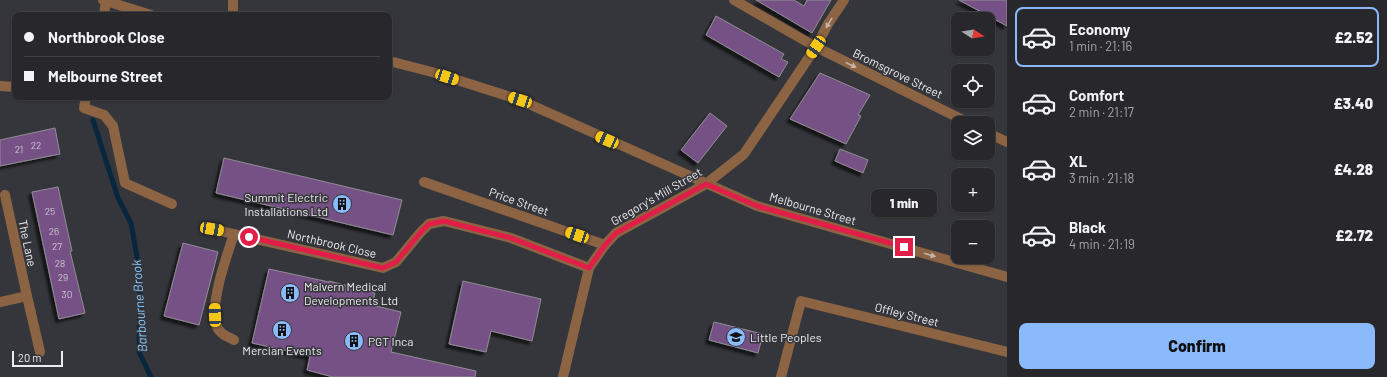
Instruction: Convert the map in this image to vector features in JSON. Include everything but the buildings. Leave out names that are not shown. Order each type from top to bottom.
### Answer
[{"type":"street","points":[[233,12],[234,0]]},
{"type":"street","name":"Bromsgrove Street","points":[[734,0],[816,47],[954,116]]},
{"type":"street","name":"Gregory's Mill Street","points":[[563,377],[589,268],[605,245],[616,233],[706,184],[744,154],[816,47],[828,24],[844,0]]},
{"type":"street","points":[[104,12],[104,1],[141,12]]},
{"type":"street","name":"Melbourne Street","points":[[392,63],[432,72],[520,100],[757,206],[1007,277]]},
{"type":"street","points":[[0,86],[12,87]]},
{"type":"street","points":[[85,100],[84,108],[104,115],[113,126],[125,183],[172,204]]},
{"type":"street","points":[[995,136],[1007,142]]},
{"type":"street","name":"Price Street","points":[[424,182],[605,245]]},
{"type":"street","name":"The Lane","points":[[5,195],[40,352]]},
{"type":"street","name":"Northbrook Close","points":[[212,229],[383,268],[396,262],[429,224],[444,221],[511,238],[589,268]]},
{"type":"street","points":[[234,234],[223,267],[215,306],[216,325],[222,334],[234,340]]},
{"type":"street","points":[[0,302],[27,296]]},
{"type":"street","name":"Offley Street","points":[[782,377],[801,301],[1007,352]]},
{"type":"waterway","name":"Barbourne Brook","points":[[93,120],[118,198],[131,223],[137,257],[140,290],[139,352],[151,377]]},
{"type":"place","name":"Summit Electric Installations Ltd","points":[[342,204]]},
{"type":"place","name":"Malvern Medical Developments Ltd","points":[[290,293]]},
{"type":"place","name":"Mercian Events","points":[[282,330]]},
{"type":"place","name":"Little Peoples","points":[[736,337]]},
{"type":"place","name":"PGT Inca","points":[[354,341]]},
{"type":"route","points":[[249,237],[383,268],[396,262],[429,224],[444,221],[511,238],[589,268],[605,245],[616,233],[706,184],[757,206],[904,247]]}]
